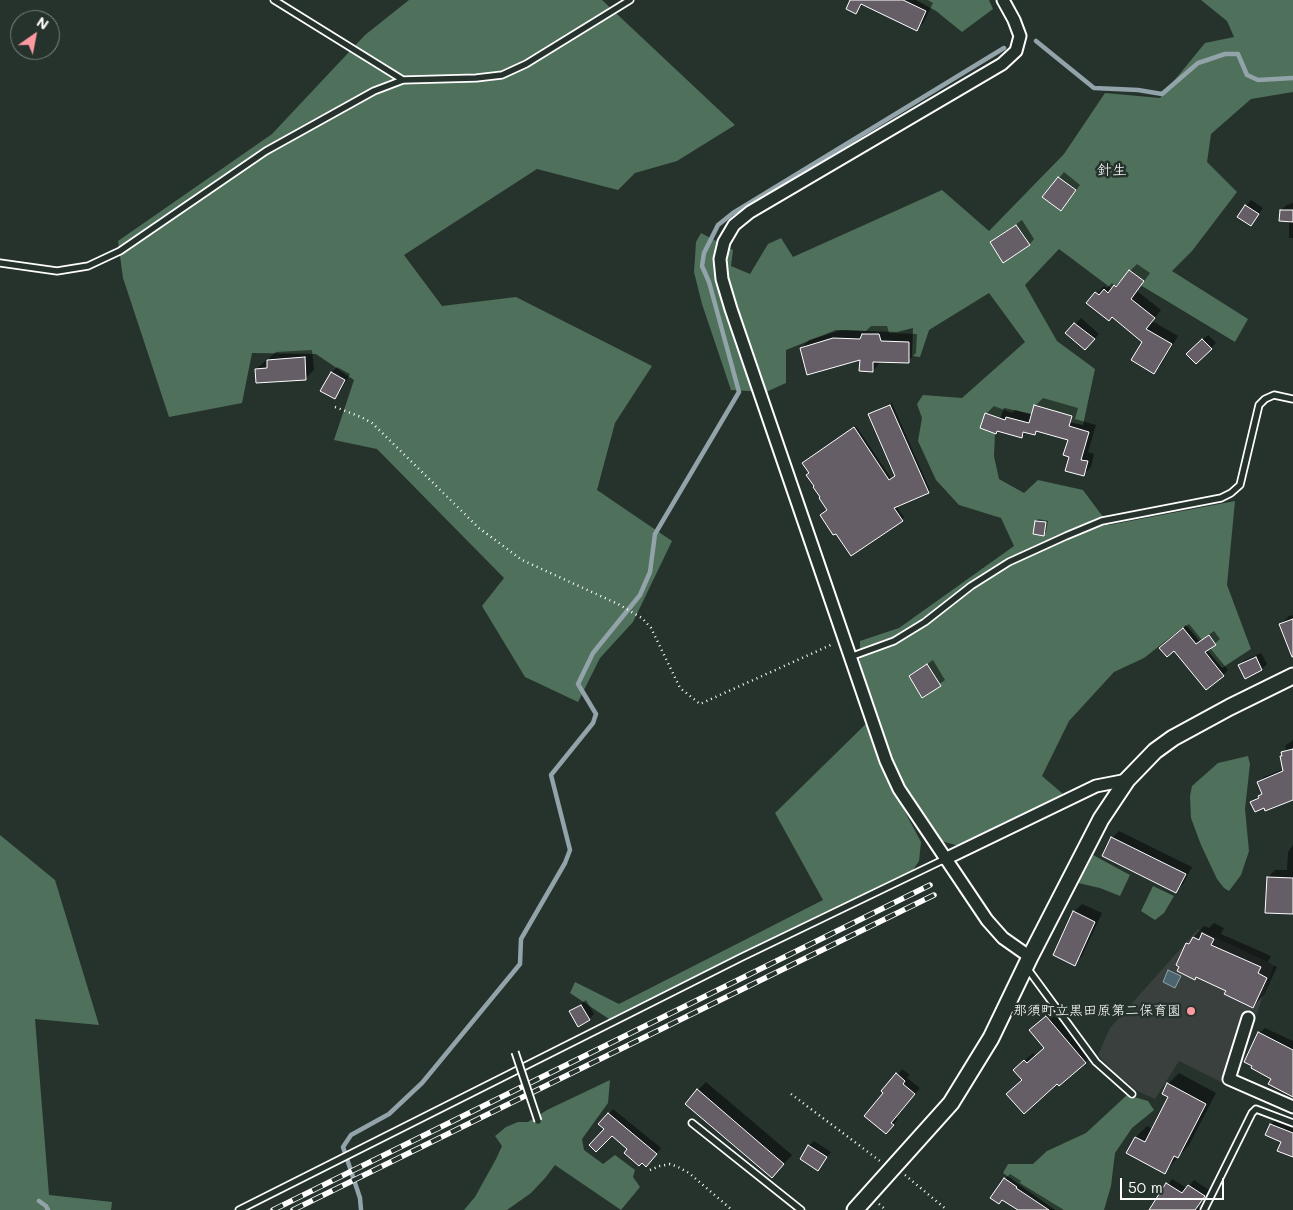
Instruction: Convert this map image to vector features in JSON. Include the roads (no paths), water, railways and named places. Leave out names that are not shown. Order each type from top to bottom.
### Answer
[{"type":"street","points":[[1003,0],[1020,36],[1016,51],[1002,64],[750,212],[734,225],[724,242],[720,259],[722,279],[731,310],[849,657],[889,768],[899,789],[986,920],[1028,962]]},
{"type":"street","points":[[855,1210],[951,1103],[991,1038],[1101,819],[1128,780],[1155,751],[1173,738],[1293,676]]},
{"type":"street","points":[[944,859],[1096,786],[1128,780]]},
{"type":"street","points":[[1248,1018],[1229,1079],[1293,1107]]},
{"type":"lane","points":[[0,263],[57,271],[88,266],[120,251],[266,151],[374,91],[403,80],[476,78],[502,75],[526,64],[630,0]]},
{"type":"lane","points":[[277,1],[403,80]]},
{"type":"lane","points":[[849,657],[894,641],[925,622],[971,586],[1009,562],[1066,536],[1102,521],[1221,498],[1231,493],[1240,485],[1260,405],[1265,399],[1274,395],[1293,399]]},
{"type":"lane","points":[[240,1210],[742,957],[944,859]]},
{"type":"lane","points":[[1028,962],[1096,1062],[1132,1094]]},
{"type":"lane","points":[[515,1052],[538,1120]]},
{"type":"lane","points":[[1204,1210],[1252,1113],[1256,1109],[1293,1123]]},
{"type":"lane","points":[[692,1123],[801,1210]]},
{"type":"water","points":[[1168,970],[1181,976],[1175,988],[1163,982]]},
{"type":"waterway","points":[[1036,41],[1094,88],[1138,90],[1162,94],[1198,63],[1225,54],[1238,54],[1247,75],[1258,80],[1293,78]]},
{"type":"waterway","points":[[361,1210],[360,1198],[343,1147],[351,1135],[389,1114],[422,1083],[520,964],[521,939],[565,863],[570,850],[551,775],[593,723],[596,714],[578,684],[593,653],[640,595],[650,572],[655,534],[739,392],[709,282],[702,266],[704,253],[718,225],[733,213],[1004,48]]},
{"type":"waterway","points":[[39,1201],[48,1210]]},
{"type":"railway","points":[[273,1210],[930,885]]},
{"type":"railway","points":[[293,1210],[934,895]]},
{"type":"place","name":"那須町立黒田原第二保育園","points":[[1191,1011]]},
{"type":"district","name":"針生","points":[[1112,170]]}]
